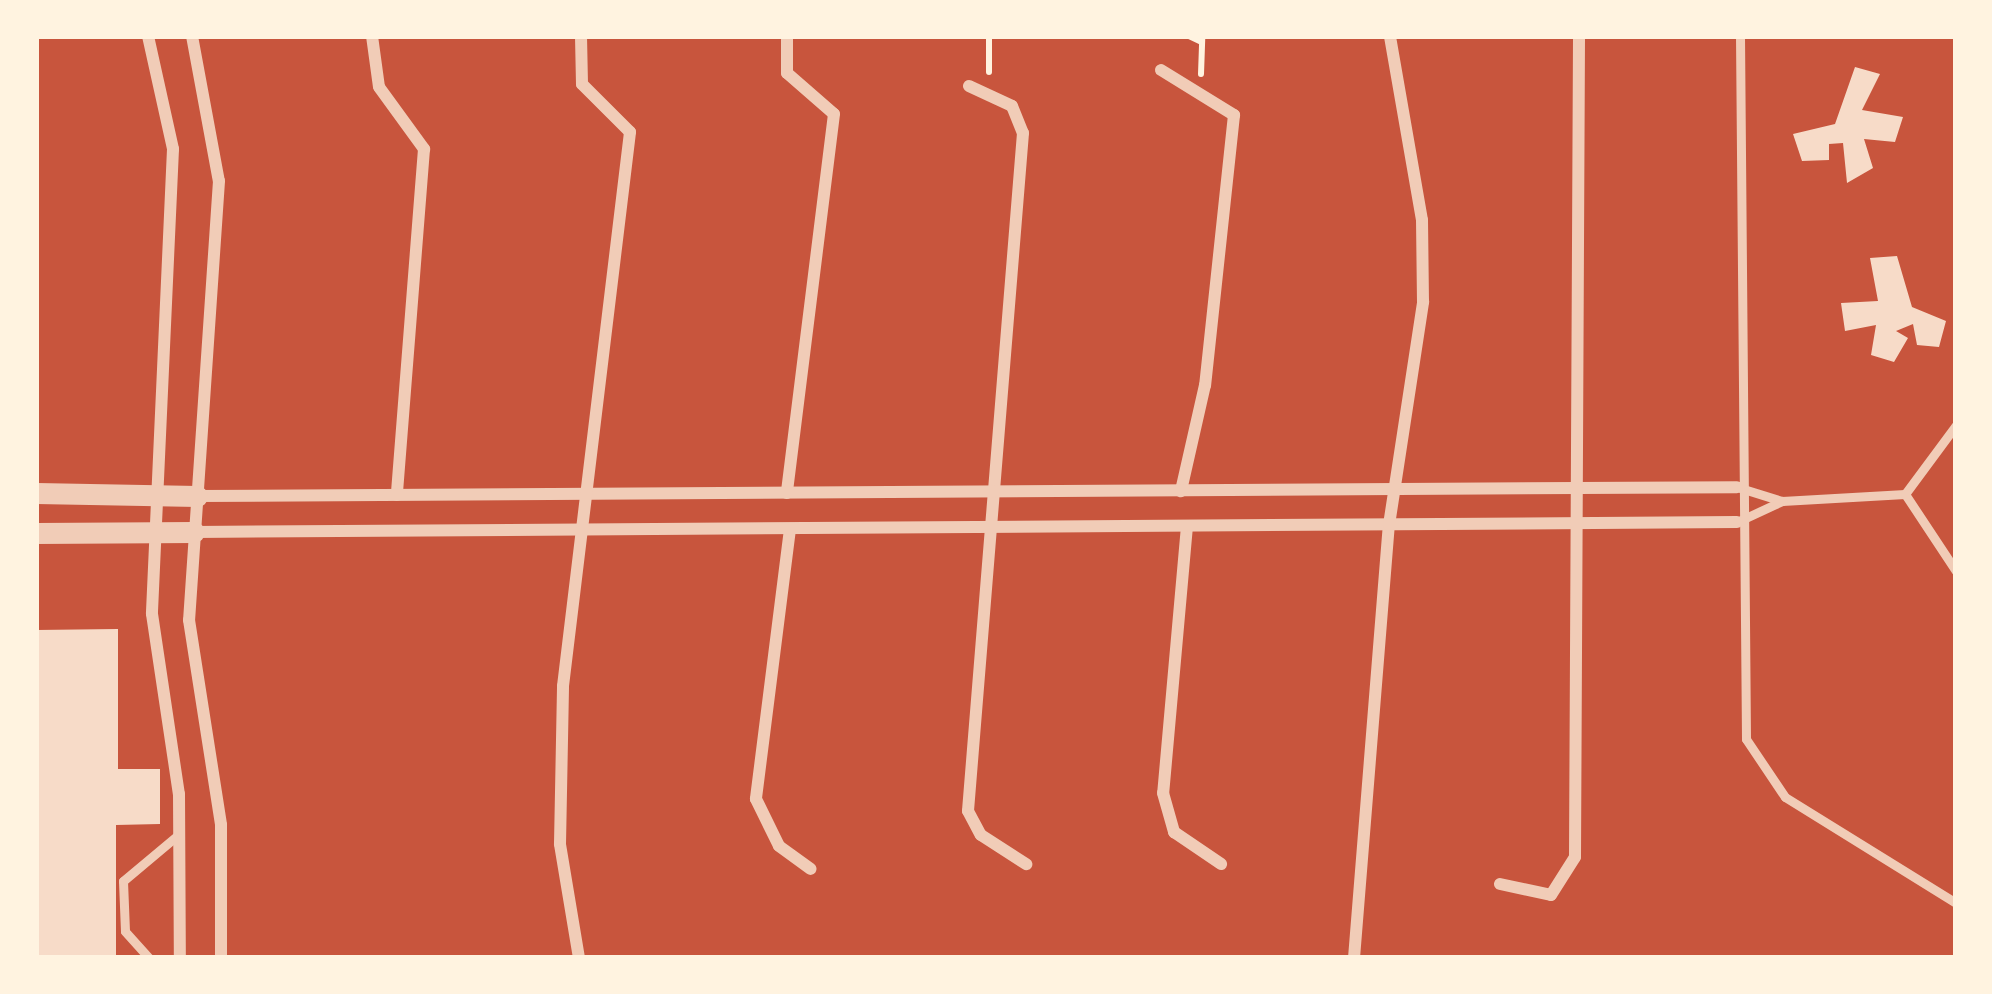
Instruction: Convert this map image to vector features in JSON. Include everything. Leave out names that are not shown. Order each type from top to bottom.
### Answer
[{"type":"street","points":[[148,36],[173,149],[154,533],[154,653],[179,834],[180,958]]},
{"type":"street","points":[[192,36],[220,213],[189,620],[220,825],[221,958]]},
{"type":"street","points":[[372,36],[379,87],[424,149],[397,495]]},
{"type":"street","points":[[579,958],[559,779],[581,530],[590,494],[630,132],[582,84],[581,36]]},
{"type":"street","points":[[787,36],[787,73],[835,114],[787,493]]},
{"type":"street","points":[[1354,958],[1389,525],[1424,247],[1390,36]]},
{"type":"street","points":[[1501,884],[1541,899],[1571,873],[1579,36]]},
{"type":"street","points":[[1161,70],[1232,108],[1234,130],[1181,491]]},
{"type":"street","points":[[969,86],[1017,111],[1023,133],[990,491],[968,811],[981,835],[1026,864]]},
{"type":"street","points":[[36,493],[1737,488]]},
{"type":"street","points":[[37,534],[1737,522]]},
{"type":"street","points":[[1187,526],[1162,793],[1174,832],[1221,864]]},
{"type":"street","points":[[790,529],[756,800],[779,846],[812,869]]},
{"type":"lane","points":[[1740,36],[1737,522],[1752,758],[1785,797],[1956,903]]},
{"type":"lane","points":[[1906,494],[1956,425]]},
{"type":"lane","points":[[1737,488],[1782,501],[1906,494]]},
{"type":"lane","points":[[1906,494],[1956,571]]},
{"type":"lane","points":[[1737,522],[1782,501]]},
{"type":"lane","points":[[149,958],[125,931],[123,881],[179,834]]},
{"type":"path","points":[[988,94],[989,36]]},
{"type":"path","points":[[1189,36],[1201,38],[1201,88]]},
{"type":"building","points":[[1855,67],[1880,74],[1862,110],[1903,117],[1895,142],[1864,139],[1873,168],[1847,183],[1843,143],[1829,144],[1829,160],[1802,161],[1793,134],[1835,124]]},
{"type":"building","points":[[1897,256],[1912,307],[1946,321],[1939,347],[1917,345],[1913,324],[1896,331],[1908,338],[1894,362],[1871,355],[1876,325],[1845,331],[1841,303],[1878,301],[1870,258]]},
{"type":"building","points":[[118,629],[118,769],[160,769],[160,824],[116,825],[116,958],[36,958],[36,630]]}]
